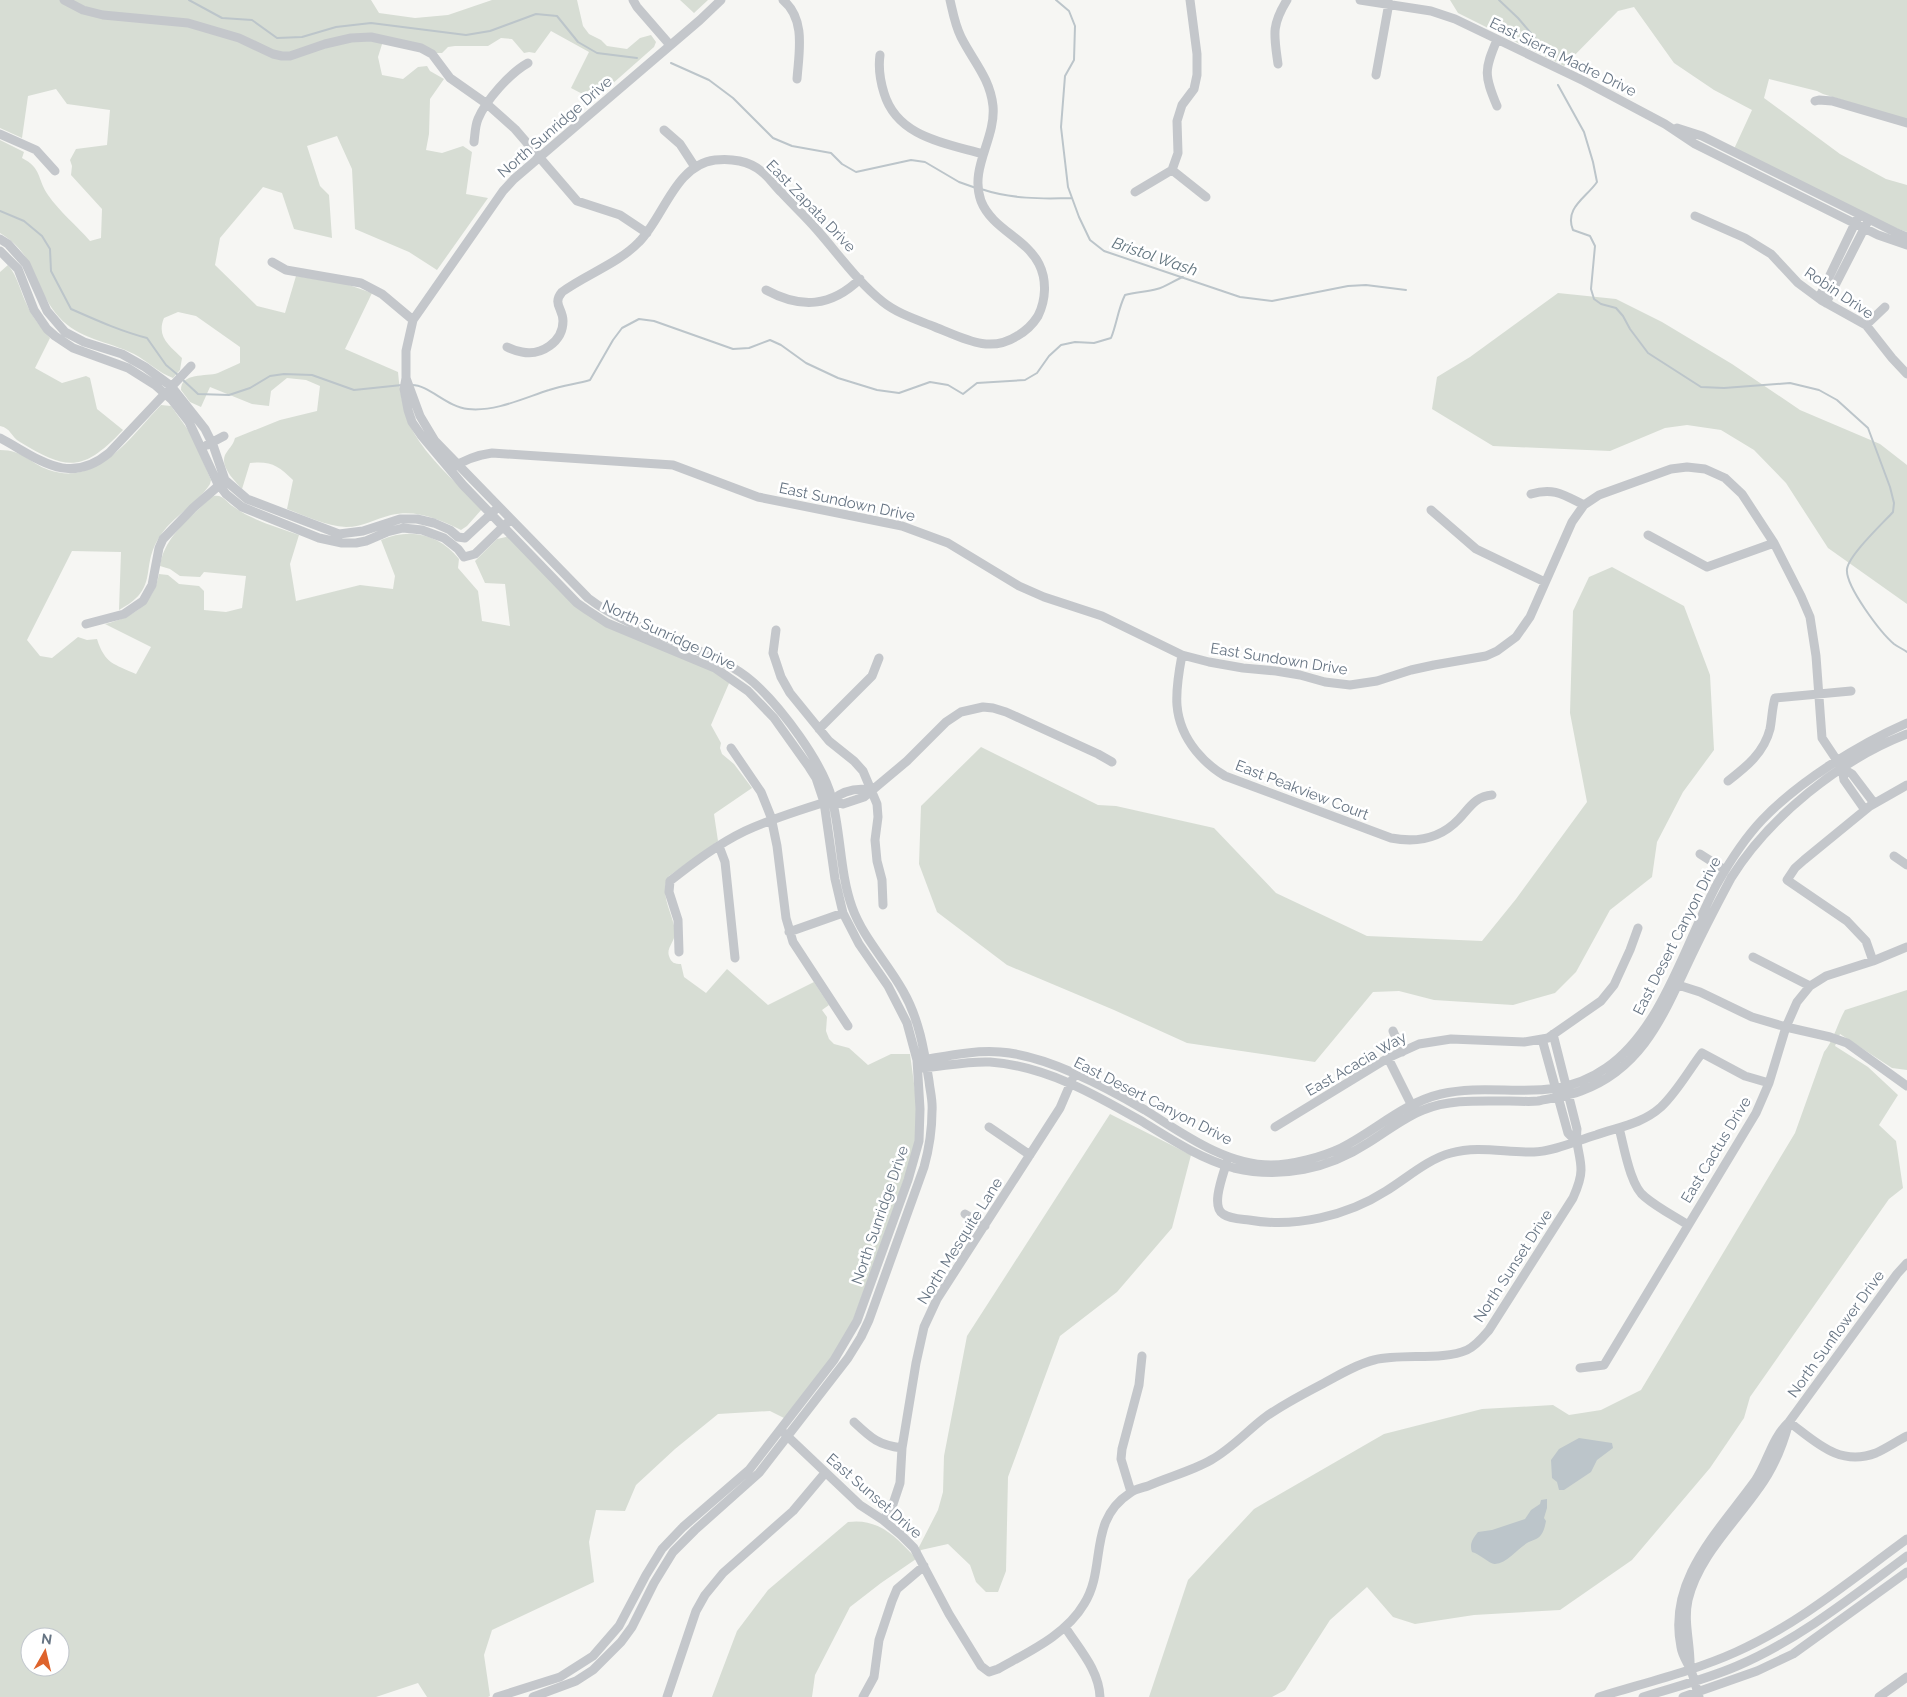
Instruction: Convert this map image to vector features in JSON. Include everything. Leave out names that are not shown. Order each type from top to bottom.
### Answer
[{"type":"street","points":[[64,0],[83,10],[103,15],[188,22],[239,38],[273,54],[282,56],[303,53],[342,39],[371,37],[421,48],[432,54],[450,78],[487,104],[515,130],[578,201],[620,215],[647,233]]},
{"type":"street","points":[[633,0],[670,45]]},
{"type":"street","name":"North Sunridge Drive","points":[[533,1697],[559,1689],[576,1681],[606,1658],[632,1627],[654,1583],[673,1552],[759,1473],[848,1358],[869,1320],[924,1167],[933,1108],[922,1064],[907,1023],[888,986],[859,944],[843,913],[835,879],[827,783],[818,765],[781,710],[752,681],[713,657],[627,621],[600,606],[571,582],[498,507],[453,467],[421,435],[412,422],[405,394],[407,344],[413,320],[503,191],[514,179],[721,0]]},
{"type":"street","points":[[782,0],[792,8],[798,21],[797,79]]},
{"type":"street","points":[[880,55],[879,75],[882,87],[891,110],[899,120],[914,132],[983,154],[993,116],[991,91],[956,25],[950,0]]},
{"type":"street","points":[[1135,192],[1172,170],[1178,153],[1177,121],[1182,105],[1194,89],[1197,75],[1197,54],[1190,0]]},
{"type":"street","points":[[1278,64],[1274,33],[1276,21],[1287,0]]},
{"type":"street","name":"East Sierra Madre Drive","points":[[1360,0],[1431,11],[1456,19],[1566,72],[1665,124],[1702,136],[1857,219],[1865,228],[1892,241],[1907,245]]},
{"type":"street","points":[[1376,75],[1389,3]]},
{"type":"street","points":[[1497,40],[1488,61],[1486,75],[1488,87],[1497,106]]},
{"type":"street","points":[[474,142],[477,120],[487,104],[509,77],[528,63]]},
{"type":"street","points":[[1815,101],[1832,101],[1907,123]]},
{"type":"street","points":[[664,130],[680,144],[695,167]]},
{"type":"street","points":[[0,134],[36,150],[55,171]]},
{"type":"street","name":"East Zapata Drive","points":[[506,347],[522,352],[539,352],[557,340],[563,321],[557,298],[562,292],[634,248],[647,233],[679,182],[695,167],[713,160],[728,159],[739,160],[761,170],[884,303],[904,315],[976,343],[996,344],[1014,338],[1033,323],[1040,312],[1044,290],[1042,272],[1035,257],[1028,249],[993,220],[986,211],[978,192],[983,154]]},
{"type":"street","points":[[1172,170],[1206,196]]},
{"type":"street","name":"Robin Drive","points":[[1695,216],[1745,238],[1771,254],[1798,283],[1822,301],[1866,325],[1907,374]]},
{"type":"street","points":[[1822,301],[1857,219]]},
{"type":"street","name":"East Sierra Madre Drive","points":[[1857,219],[1869,219],[1907,237]]},
{"type":"street","points":[[1822,301],[1869,219]]},
{"type":"street","points":[[0,238],[26,264],[47,329],[64,343],[85,353],[128,368],[155,385],[189,422],[202,447],[211,471],[222,483]]},
{"type":"street","points":[[0,251],[18,269],[30,300],[43,314],[65,332],[84,342],[122,354],[172,386],[196,416],[212,442],[226,494],[242,507],[320,538],[339,538],[356,543],[394,530],[412,529],[434,533],[455,546],[464,557],[475,554],[510,520]]},
{"type":"street","points":[[272,262],[286,270],[361,283],[382,294],[413,320]]},
{"type":"street","points":[[766,290],[778,297],[796,301],[825,301],[842,295],[860,279]]},
{"type":"street","points":[[1866,325],[1885,307]]},
{"type":"street","points":[[0,438],[51,466],[63,469],[85,467],[101,460],[191,366]]},
{"type":"street","points":[[202,447],[224,436]]},
{"type":"street","name":"East Sundown Drive","points":[[453,467],[479,454],[492,453],[673,465],[758,497],[902,526],[933,536],[961,550],[1026,589],[1044,597],[1102,616],[1182,655],[1243,668],[1300,675],[1337,684],[1364,684],[1411,670],[1486,656],[1497,650],[1516,637],[1530,617],[1572,522],[1584,505],[1599,495],[1671,469],[1687,467],[1705,469],[1717,473],[1734,485],[1742,494],[1774,544],[1802,596],[1810,617],[1816,656],[1822,738],[1840,764]]},
{"type":"street","name":"North Sunridge Drive","points":[[453,467],[491,515],[578,603],[614,626],[715,668],[748,691],[774,718],[809,767],[828,801],[852,908],[861,926],[902,989],[912,1008],[920,1029],[922,1064],[921,1121],[916,1157],[857,1321],[834,1360],[741,1478],[683,1527],[662,1549],[619,1626],[593,1656],[560,1677],[497,1697]]},
{"type":"street","points":[[86,624],[124,614],[143,601],[152,585],[159,548],[163,539],[193,508],[222,483]]},
{"type":"street","points":[[1531,494],[1544,490],[1560,492],[1584,505]]},
{"type":"street","points":[[455,546],[461,538],[465,538],[498,507]]},
{"type":"street","points":[[1431,510],[1476,549],[1545,582]]},
{"type":"street","points":[[339,538],[400,519],[434,522],[461,538]]},
{"type":"street","points":[[473,531],[485,543]]},
{"type":"street","points":[[1648,535],[1707,567],[1774,544]]},
{"type":"street","points":[[776,630],[773,653],[781,677],[790,693],[829,741],[859,767],[877,804],[878,817],[875,840],[877,862],[882,880],[883,906]]},
{"type":"street","name":"East Peakview Court","points":[[1182,655],[1176,699],[1180,726],[1186,740],[1203,760],[1213,770],[1225,776],[1391,838],[1402,840],[1416,840],[1436,835],[1448,829],[1476,800],[1492,795]]},
{"type":"street","points":[[819,729],[872,676],[879,658]]},
{"type":"street","points":[[1728,781],[1750,764],[1765,743],[1770,728],[1774,698],[1819,692],[1851,691]]},
{"type":"street","points":[[679,952],[678,920],[669,892],[670,881],[742,832],[772,819],[828,801],[839,795],[864,797],[870,790],[907,761],[946,722],[961,712],[983,707],[994,708],[1112,762]]},
{"type":"street","name":"East Desert Canyon Drive","points":[[1675,982],[1725,870],[1743,843],[1762,820],[1801,787],[1840,764],[1877,737],[1907,723]]},
{"type":"street","name":"East Desert Canyon Drive","points":[[922,1064],[976,1053],[1001,1052],[1034,1059],[1073,1079],[1116,1095],[1219,1153],[1227,1161],[1270,1165],[1318,1157],[1341,1148],[1414,1110],[1440,1094],[1456,1092],[1562,1091],[1606,1069],[1640,1036],[1675,982],[1742,860],[1770,829],[1840,764],[1907,734]]},
{"type":"street","points":[[732,748],[761,792],[772,819],[778,846],[784,908],[793,942],[848,1026]]},
{"type":"street","points":[[1840,764],[1852,774],[1874,804]]},
{"type":"street","points":[[1840,764],[1844,780],[1865,810]]},
{"type":"street","points":[[1873,961],[1866,941],[1847,921],[1787,880],[1794,868],[1865,810],[1907,785]]},
{"type":"street","points":[[719,846],[725,862],[735,958]]},
{"type":"street","points":[[1700,854],[1725,870]]},
{"type":"street","points":[[1894,856],[1907,865]]},
{"type":"street","points":[[789,932],[843,913]]},
{"type":"street","name":"East Acacia Way","points":[[1275,1127],[1388,1058],[1419,1044],[1451,1039],[1524,1042],[1542,1039],[1553,1034],[1602,1001],[1614,985],[1638,928]]},
{"type":"street","name":"East Cactus Drive","points":[[1580,1368],[1604,1365],[1756,1114],[1769,1083],[1786,1027],[1797,1002],[1810,986],[1826,976],[1907,948]]},
{"type":"street","points":[[1753,957],[1810,986]]},
{"type":"street","points":[[1675,982],[1752,1017],[1847,1043],[1907,1086]]},
{"type":"street","points":[[1393,1031],[1402,1052]]},
{"type":"street","name":"North Sunset Drive","points":[[1553,1034],[1562,1091]]},
{"type":"street","name":"North Sunset Drive","points":[[924,1566],[963,1639],[981,1666],[989,1672],[998,1669],[1065,1627],[1076,1615],[1090,1593],[1103,1527],[1111,1512],[1131,1492],[1209,1461],[1227,1450],[1264,1418],[1298,1396],[1355,1366],[1374,1360],[1394,1357],[1455,1354],[1468,1350],[1480,1341],[1489,1330],[1573,1198],[1581,1171],[1576,1142],[1577,1129],[1542,1039]]},
{"type":"street","points":[[1227,1161],[1217,1201],[1221,1213],[1260,1222],[1282,1222],[1321,1217],[1362,1204],[1429,1163],[1452,1152],[1478,1150],[1541,1151],[1576,1142],[1641,1120],[1661,1106],[1702,1053],[1745,1076],[1769,1083]]},
{"type":"street","points":[[1388,1058],[1414,1110]]},
{"type":"street","name":"North Mesquite Lane","points":[[883,1520],[892,1508],[900,1484],[902,1448],[924,1326],[937,1299],[1060,1108],[1073,1079]]},
{"type":"street","points":[[989,1127],[1030,1155]]},
{"type":"street","points":[[1619,1128],[1633,1179],[1638,1190],[1644,1197],[1688,1225]]},
{"type":"street","points":[[965,1214],[985,1226]]},
{"type":"street","name":"North Sunflower Drive","points":[[1699,1695],[1690,1668],[1686,1616],[1697,1568],[1704,1562],[1743,1503],[1767,1476],[1789,1422],[1880,1296],[1907,1262]]},
{"type":"street","points":[[1131,1492],[1121,1459],[1139,1385],[1142,1356]]},
{"type":"street","points":[[854,1422],[872,1439],[886,1446],[902,1448]]},
{"type":"street","points":[[1789,1422],[1829,1452],[1842,1456],[1859,1457],[1874,1453],[1907,1436]]},
{"type":"street","name":"East Sunset Drive","points":[[781,1429],[860,1505],[901,1535],[914,1548],[924,1566]]},
{"type":"street","points":[[667,1697],[696,1611],[706,1595],[723,1573],[793,1511],[825,1473]]},
{"type":"street","points":[[1599,1697],[1736,1652],[1796,1620],[1907,1539]]},
{"type":"street","points":[[1643,1697],[1738,1665],[1802,1632],[1907,1556]]},
{"type":"street","points":[[863,1697],[874,1677],[879,1640],[895,1595],[903,1583],[924,1566]]},
{"type":"street","points":[[1683,1697],[1699,1695],[1794,1654],[1907,1572]]},
{"type":"street","points":[[1065,1627],[1094,1671],[1098,1680],[1100,1697]]},
{"type":"street","points":[[1881,1697],[1907,1677]]},
{"type":"shaded area","points":[[0,0],[371,0],[379,13],[415,18],[448,15],[492,0],[577,0],[583,26],[589,34],[601,40],[607,46],[627,49],[640,38],[651,35],[656,42],[654,47],[594,100],[571,88],[589,52],[551,31],[535,53],[524,53],[512,39],[501,38],[488,46],[448,47],[442,53],[434,53],[383,41],[378,57],[382,75],[403,79],[418,67],[427,66],[430,71],[444,79],[430,99],[429,134],[426,150],[442,153],[463,146],[472,152],[466,194],[488,198],[437,270],[409,252],[355,229],[352,169],[337,136],[307,146],[320,186],[329,195],[332,238],[294,229],[282,193],[263,187],[220,238],[215,265],[257,306],[285,313],[296,276],[346,284],[372,293],[345,349],[398,372],[404,408],[414,433],[433,459],[482,509],[467,526],[461,530],[427,516],[409,513],[391,515],[352,527],[324,523],[287,509],[293,480],[279,468],[264,463],[250,463],[242,489],[229,474],[224,460],[235,438],[280,420],[317,411],[320,386],[306,380],[287,378],[271,391],[269,406],[252,404],[210,387],[201,407],[190,402],[181,390],[182,384],[185,380],[195,376],[218,373],[240,363],[240,347],[196,316],[178,312],[164,318],[162,331],[165,341],[182,358],[180,370],[173,378],[134,354],[84,335],[59,317],[44,295],[29,262],[22,252],[13,242],[0,233],[0,140],[24,152],[22,158],[36,170],[48,195],[90,241],[101,238],[102,209],[71,175],[72,166],[70,160],[76,149],[107,145],[110,110],[67,104],[56,89],[28,96],[22,138],[0,128]]},
{"type":"shaded area","points":[[680,0],[708,0],[694,13]]},
{"type":"shaded area","points":[[1450,0],[1907,0],[1907,120],[1817,91],[1769,79],[1764,98],[1840,154],[1886,179],[1907,185],[1907,232],[1887,225],[1734,149],[1752,110],[1714,90],[1674,63],[1634,7],[1618,11],[1564,66],[1458,13]]},
{"type":"shaded area","points":[[8,265],[17,279],[31,314],[50,338],[35,368],[62,383],[86,376],[90,378],[97,409],[123,430],[97,454],[85,460],[74,463],[51,458],[20,442],[4,427],[0,426],[0,272]]},
{"type":"shaded area","points":[[1558,293],[1616,299],[1662,322],[1732,364],[1800,410],[1880,444],[1907,465],[1907,604],[1828,548],[1786,483],[1754,450],[1721,430],[1687,425],[1665,428],[1610,451],[1493,446],[1432,409],[1437,377],[1470,357]]},
{"type":"shaded area","points":[[161,405],[171,406],[191,434],[211,480],[210,484],[198,499],[168,525],[162,533],[152,551],[144,587],[140,594],[119,610],[121,552],[72,551],[27,640],[40,656],[52,658],[78,637],[87,640],[97,639],[103,654],[111,662],[136,674],[151,647],[105,624],[124,618],[147,602],[156,585],[159,574],[168,575],[179,584],[199,586],[204,591],[204,610],[226,612],[242,608],[246,576],[204,572],[200,577],[180,576],[170,569],[160,566],[167,545],[173,536],[211,497],[218,496],[224,498],[249,516],[299,535],[290,564],[296,601],[360,585],[393,589],[395,576],[381,540],[403,534],[414,534],[434,539],[443,544],[459,559],[458,568],[478,591],[482,621],[510,626],[505,584],[485,583],[475,561],[497,539],[508,535],[572,601],[730,681],[711,725],[721,743],[722,754],[734,764],[752,788],[714,814],[718,841],[669,876],[665,889],[675,931],[668,953],[672,962],[681,964],[684,977],[706,993],[727,969],[768,1005],[814,982],[829,1005],[822,1010],[827,1017],[826,1031],[829,1039],[834,1044],[849,1048],[868,1065],[891,1054],[910,1054],[918,1113],[916,1146],[847,1337],[786,1419],[770,1411],[718,1414],[675,1449],[636,1485],[625,1511],[596,1510],[589,1542],[594,1582],[492,1630],[484,1655],[490,1696],[488,1697],[427,1697],[418,1683],[376,1697],[0,1697],[0,450],[21,454],[49,470],[67,473],[83,471],[98,465],[125,444]]},
{"type":"shaded area","points":[[1612,567],[1684,606],[1710,675],[1714,750],[1683,792],[1657,842],[1652,877],[1610,910],[1576,972],[1555,993],[1513,1005],[1434,1000],[1399,991],[1373,992],[1315,1062],[1187,1043],[1007,965],[937,912],[919,864],[921,806],[981,747],[1098,805],[1116,806],[1214,828],[1276,893],[1367,936],[1482,941],[1516,899],[1587,802],[1570,713],[1573,611],[1589,577]]},
{"type":"shaded area","points":[[1907,990],[1907,1070],[1892,1068],[1840,1034],[1835,1046],[1868,1067],[1898,1095],[1879,1125],[1896,1141],[1903,1188],[1889,1199],[1750,1397],[1744,1418],[1710,1468],[1632,1560],[1560,1610],[1474,1615],[1415,1624],[1393,1617],[1367,1587],[1330,1620],[1285,1690],[1272,1697],[1149,1697],[1188,1580],[1254,1509],[1384,1434],[1482,1409],[1553,1405],[1569,1415],[1601,1410],[1641,1390],[1795,1133],[1824,1052],[1845,1010]]},
{"type":"shaded area","points":[[1110,1114],[1191,1155],[1172,1228],[1117,1292],[1060,1336],[1008,1477],[1006,1571],[998,1592],[986,1592],[976,1582],[970,1565],[948,1544],[921,1550],[916,1559],[850,1607],[815,1675],[812,1697],[712,1697],[737,1631],[768,1590],[848,1522],[858,1521],[876,1525],[892,1535],[913,1555],[919,1547],[938,1510],[943,1492],[944,1456],[967,1336]]},
{"type":"shaded area","points":[[1579,1438],[1612,1443],[1613,1448],[1597,1460],[1591,1472],[1564,1490],[1559,1490],[1557,1482],[1552,1478],[1551,1460],[1559,1449]]},
{"type":"shaded area","points":[[1547,1499],[1544,1518],[1546,1521],[1538,1538],[1527,1543],[1504,1561],[1495,1564],[1472,1552],[1472,1541],[1478,1532],[1492,1530],[1525,1519],[1531,1510],[1540,1504],[1541,1500]]},
{"type":"waterway","points":[[189,0],[222,18],[252,20],[277,38],[302,37],[336,27],[371,23],[466,35],[490,31],[536,14],[557,16],[578,42],[597,53],[637,58]]},
{"type":"waterway","name":"Bristol Wash","points":[[1056,0],[1069,11],[1075,26],[1074,60],[1065,76],[1061,127],[1068,187],[1090,240],[1104,251],[1240,297],[1272,301],[1348,286],[1366,285],[1406,290]]},
{"type":"waterway","points":[[1499,0],[1518,18],[1541,45]]},
{"type":"waterway","points":[[671,63],[709,80],[733,98],[773,138],[792,146],[831,153],[842,164],[856,172],[911,160],[925,162],[959,182],[976,188]]},
{"type":"waterway","points":[[1558,85],[1584,132],[1597,182],[1571,215],[1573,230],[1590,236],[1595,246],[1591,289],[1594,299],[1601,304],[1616,308],[1648,353],[1701,387],[1724,388],[1790,383],[1819,390],[1837,400],[1868,428],[1890,487],[1894,503],[1893,512],[1853,556],[1847,569],[1848,577],[1873,620],[1894,644],[1907,652]]},
{"type":"waterway","points":[[981,189],[1015,197],[1072,198]]},
{"type":"waterway","points":[[0,211],[24,221],[42,236],[50,249],[51,271],[71,309],[118,329],[147,338],[166,365],[178,375]]},
{"type":"waterway","points":[[412,385],[425,388],[453,404],[468,409],[489,408],[509,404],[554,388],[590,380],[622,328],[639,319],[654,321],[733,349],[749,348],[770,340],[781,345],[806,363],[838,378],[877,390],[899,393],[930,382],[948,385],[963,394],[977,383],[1025,380],[1037,373],[1049,356],[1061,345],[1075,342],[1094,343],[1111,338],[1125,295],[1157,289],[1183,277]]},
{"type":"waterway","points":[[183,380],[198,394],[229,395],[250,388],[270,376],[284,374],[312,375],[354,390],[402,385]]}]
